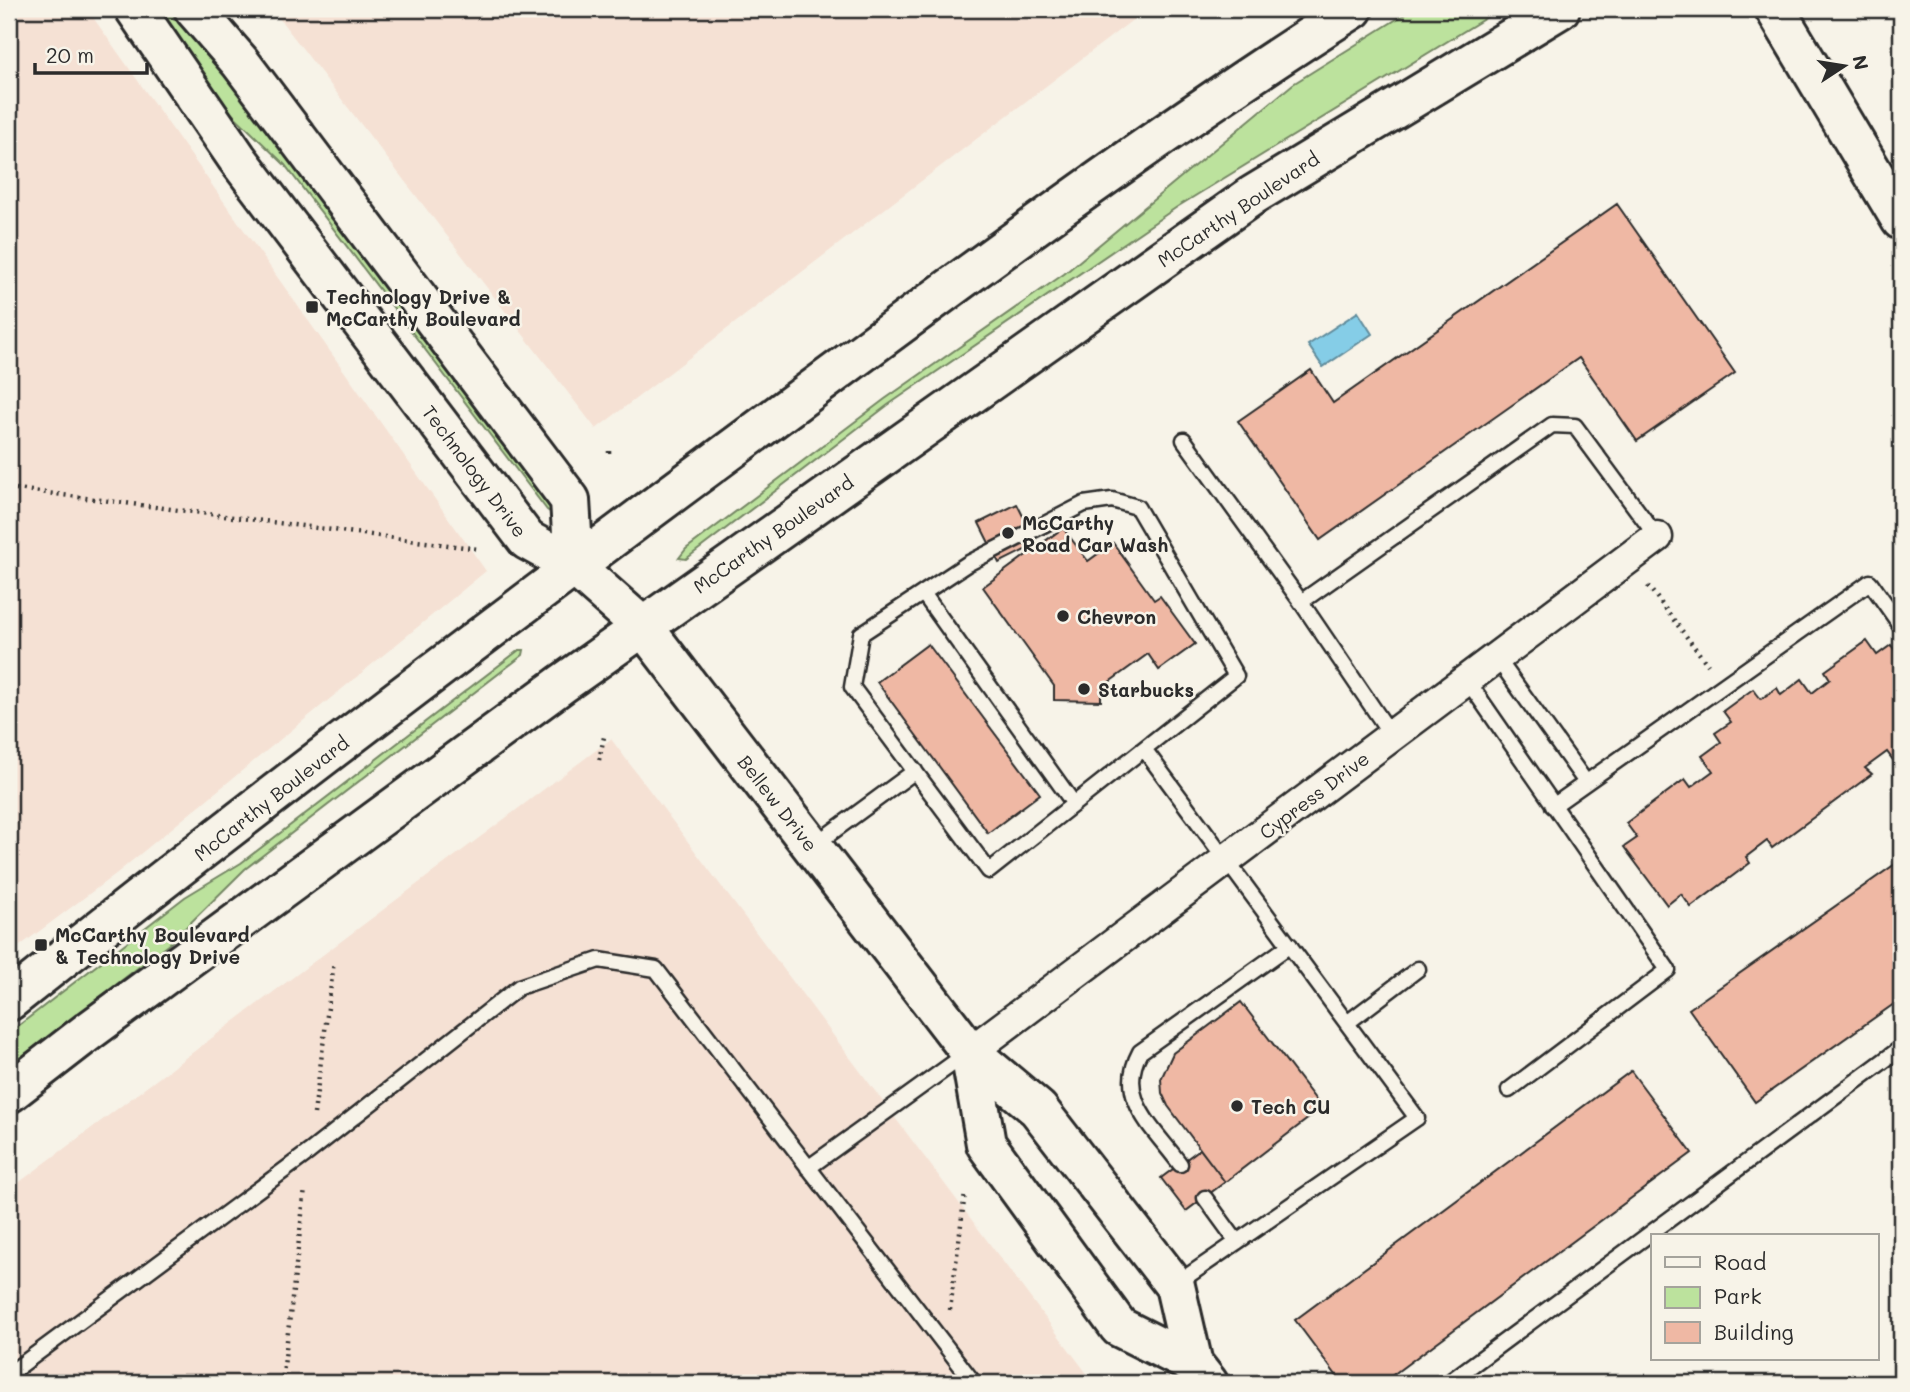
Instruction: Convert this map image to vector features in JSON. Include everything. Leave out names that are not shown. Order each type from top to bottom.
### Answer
[{"type":"main road","name":"Technology Drive","points":[[135,9],[237,158],[527,540],[574,566]]},
{"type":"main road","points":[[194,9],[255,82],[570,500],[574,566]]},
{"type":"main road","name":"McCarthy Boulevard","points":[[9,1001],[574,566],[1007,246],[1252,73],[1353,9]]},
{"type":"main road","name":"McCarthy Boulevard","points":[[9,1093],[89,1031],[562,684],[645,629],[702,584],[1253,195],[1560,9]]},
{"type":"main road","points":[[1775,9],[1901,220]]},
{"type":"main road","name":"Bellew Drive","points":[[574,566],[645,629],[970,1052],[1038,1109],[1175,1286],[1200,1374]]},
{"type":"main road","name":"Bellew Drive","points":[[970,1052],[986,1144],[1119,1326],[1200,1374]]},
{"type":"street","name":"Cypress Drive","points":[[970,1052],[1657,537]]},
{"type":"lane","points":[[1301,602],[1552,425],[1575,426],[1657,537]]},
{"type":"lane","points":[[1184,440],[1301,602],[1392,736]]},
{"type":"lane","points":[[1112,500],[1137,508],[1236,676],[1144,748],[989,871],[852,687],[861,634],[967,564],[1084,504],[1112,500]]},
{"type":"lane","points":[[1553,806],[1870,582],[1901,626]]},
{"type":"lane","points":[[923,593],[1074,804]]},
{"type":"lane","points":[[1497,658],[1585,781]]},
{"type":"lane","points":[[1467,680],[1668,970],[1509,1090]]},
{"type":"lane","points":[[1144,748],[1417,1118],[1175,1286]]},
{"type":"lane","points":[[812,847],[915,771]]},
{"type":"lane","points":[[1180,1164],[1134,1101],[1130,1070],[1140,1052],[1290,945]]},
{"type":"lane","points":[[9,1374],[320,1143],[519,987],[599,960],[656,969],[974,1383]]},
{"type":"lane","points":[[1347,1023],[1418,969]]},
{"type":"lane","points":[[1448,1383],[1901,1048]]},
{"type":"lane","points":[[808,1168],[970,1052]]},
{"type":"lane","points":[[1205,1198],[1237,1242]]},
{"type":"path","points":[[9,488],[479,549]]},
{"type":"path","points":[[1628,559],[1723,686]]},
{"type":"path","points":[[598,760],[604,737]]},
{"type":"path","points":[[945,1345],[965,1193]]},
{"type":"shaded area","points":[[9,9],[87,9],[486,571],[117,873],[9,954]]},
{"type":"shaded area","points":[[272,9],[1147,9],[596,429]]},
{"type":"shaded area","points":[[611,739],[1094,1383],[9,1383],[9,1190]]},
{"type":"green space","points":[[151,9],[171,9],[211,55],[552,506],[553,514],[547,510],[285,165],[224,106]]},
{"type":"green space","points":[[1413,9],[1500,9],[1177,207],[888,405],[686,559],[679,558],[686,549],[885,399],[1064,274],[1293,84]]},
{"type":"green space","points":[[519,650],[524,650],[523,655],[245,869],[169,944],[9,1067],[9,1033],[185,897],[241,863]]},
{"type":"water","points":[[1358,312],[1372,334],[1323,367],[1308,345]]},
{"type":"building","points":[[1617,204],[1735,373],[1637,441],[1579,358],[1320,540],[1238,421],[1311,370],[1333,403]]},
{"type":"building","name":"McCarthy Road Car Wash","points":[[1017,504],[1037,544],[999,563],[979,523]]},
{"type":"building","points":[[1063,528],[1088,561],[1113,543],[1154,600],[1160,596],[1195,644],[1159,670],[1148,654],[1101,688],[1101,701],[1054,700],[1054,686],[983,587]]},
{"type":"building","points":[[1867,641],[1877,655],[1891,645],[1901,659],[1901,754],[1893,760],[1887,752],[1865,768],[1872,774],[1772,848],[1767,841],[1746,857],[1750,863],[1691,907],[1681,894],[1667,905],[1624,847],[1637,838],[1626,823],[1685,779],[1691,787],[1713,771],[1702,756],[1721,742],[1715,733],[1731,722],[1723,711],[1753,689],[1761,699],[1777,688],[1781,695],[1802,679],[1812,693],[1830,679],[1825,671]]},
{"type":"building","points":[[928,644],[1040,794],[988,833],[877,682]]},
{"type":"building","points":[[1901,860],[1901,999],[1755,1102],[1689,1009]]},
{"type":"building","points":[[1241,1002],[1322,1108],[1225,1182],[1168,1106],[1162,1093],[1161,1079],[1173,1053]]},
{"type":"building","points":[[1631,1071],[1692,1153],[1382,1383],[1342,1383],[1295,1320]]},
{"type":"building","points":[[1200,1149],[1225,1182],[1186,1211],[1161,1178]]},
{"type":"place","name":"Technology Drive & McCarthy Boulevard","points":[[312,307]]},
{"type":"place","name":"McCarthy Road Car Wash","points":[[1008,533]]},
{"type":"place","name":"Chevron","points":[[1063,616]]},
{"type":"place","name":"Starbucks","points":[[1084,689]]},
{"type":"place","name":"McCarthy Boulevard & Technology Drive","points":[[41,945]]},
{"type":"place","name":"Tech CU","points":[[1237,1106]]}]
